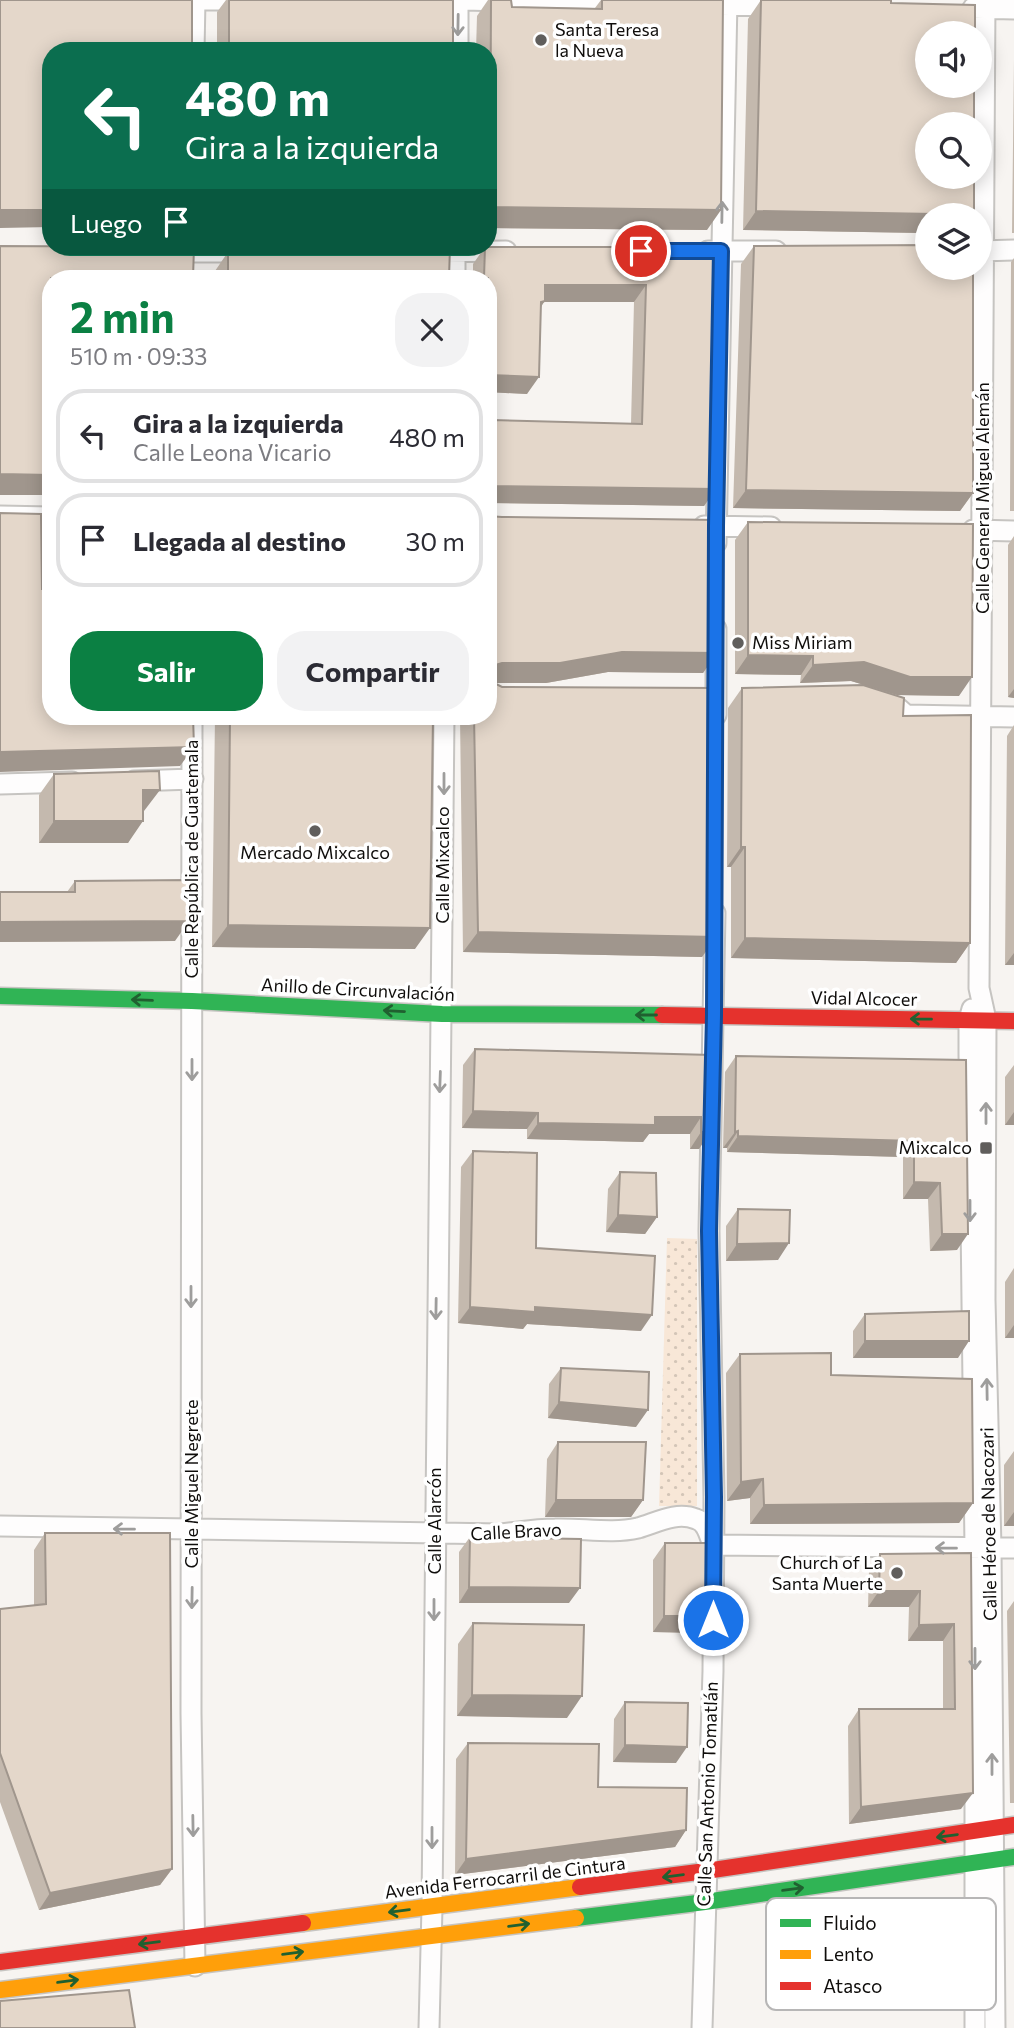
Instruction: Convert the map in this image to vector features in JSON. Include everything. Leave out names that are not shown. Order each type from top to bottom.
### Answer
[{"type":"street","points":[[171,0],[263,0]]},
{"type":"street","points":[[194,42],[195,0]]},
{"type":"street","points":[[458,0],[458,42]]},
{"type":"street","points":[[465,0],[648,4]]},
{"type":"street","points":[[701,5],[727,3],[795,6]]},
{"type":"street","points":[[716,568],[727,3]]},
{"type":"street","points":[[958,8],[985,4],[1014,9]]},
{"type":"street","name":"Calle General Miguel Alemán","points":[[982,203],[985,4]]},
{"type":"street","points":[[497,250],[525,251]]},
{"type":"street","points":[[992,251],[1014,250]]},
{"type":"street","points":[[693,251],[790,251]]},
{"type":"street","name":"Calle General Miguel Alemán","points":[[977,1020],[982,716],[981,280]]},
{"type":"street","points":[[0,516],[42,517]]},
{"type":"street","points":[[689,526],[796,527]]},
{"type":"street","points":[[957,530],[1014,531]]},
{"type":"street","points":[[716,610],[716,736]]},
{"type":"street","points":[[863,697],[898,708],[906,715],[1014,716]]},
{"type":"street","name":"Calle República de Guatemala","points":[[192,725],[192,1001]]},
{"type":"street","name":"Calle Mixcalco","points":[[442,1014],[444,725]]},
{"type":"street","points":[[0,784],[192,779]]},
{"type":"street","name":"Calle San Antonio Tomatlán","points":[[702,2028],[713,1671],[709,1231],[715,889]]},
{"type":"street","name":"Anillo de Circunvalación","points":[[0,996],[192,1001],[442,1014],[714,1015]]},
{"type":"street","name":"Calle Miguel Negrete","points":[[192,1001],[191,1713],[195,1966]]},
{"type":"street","name":"Calle Alarcón","points":[[429,2028],[438,1153],[442,1014]]},
{"type":"street","name":"Vidal Alcocer","points":[[714,1015],[1014,1021]]},
{"type":"street","name":"Calle Héroe de Nacozari","points":[[975,1898],[975,1863],[983,1830],[985,1300],[977,1020]]},
{"type":"street","name":"Calle Bravo","points":[[0,1527],[435,1535],[501,1534],[553,1529],[631,1530],[661,1520],[687,1517],[698,1519],[706,1526],[713,1545]]},
{"type":"street","points":[[713,1545],[1014,1548]]},
{"type":"street","name":"Avenida Ferrocarril de Cintura","points":[[0,1962],[706,1871],[1014,1825]]},
{"type":"street","name":"Calle Héroe de Nacozari","points":[[983,1830],[1004,1859],[996,2009]]},
{"type":"street","points":[[0,1990],[705,1902],[1004,1859]]},
{"type":"street","name":"Calle Héroe de Nacozari","points":[[975,2010],[975,2028]]},
{"type":"street","name":"Calle Héroe de Nacozari","points":[[995,2028],[996,2010]]},
{"type":"shaded area","points":[[667,1238],[697,1239],[697,1506],[659,1506]]},
{"type":"building","points":[[0,0],[192,0],[192,42],[42,42],[42,210],[0,210]]},
{"type":"building","points":[[229,0],[453,0],[453,42],[229,42]]},
{"type":"building","points":[[491,0],[511,0],[512,7],[602,9],[602,0],[723,0],[721,210],[497,207],[497,42],[491,42]]},
{"type":"building","points":[[761,0],[891,0],[891,3],[975,5],[975,21],[915,21],[915,98],[974,98],[974,112],[915,112],[915,189],[974,189],[974,203],[915,203],[915,214],[756,211]]},
{"type":"building","points":[[915,245],[915,280],[973,280],[973,493],[746,490],[754,246]]},
{"type":"building","points":[[0,246],[42,246],[42,256],[194,256],[193,270],[42,270],[42,475],[0,474]]},
{"type":"building","points":[[497,247],[720,247],[716,489],[497,486],[497,420],[642,424],[646,285],[545,285],[545,301],[541,302],[539,377],[497,375],[497,270],[484,270],[485,256],[497,256]]},
{"type":"building","points":[[228,256],[450,256],[449,270],[228,270]]},
{"type":"building","points":[[0,513],[41,514],[42,725],[193,725],[194,747],[0,752]]},
{"type":"building","points":[[497,517],[718,520],[717,653],[622,652],[560,663],[497,664]]},
{"type":"building","points":[[748,522],[973,524],[972,677],[910,677],[864,662],[813,665],[813,656],[748,655]]},
{"type":"building","points":[[497,684],[502,687],[717,688],[716,937],[478,932],[474,725],[497,725]]},
{"type":"building","points":[[863,685],[904,698],[903,716],[971,715],[970,943],[745,938],[745,847],[741,847],[742,688]]},
{"type":"building","name":"Mercado Mixcalco","points":[[230,725],[433,725],[430,928],[228,925]]},
{"type":"building","points":[[159,771],[160,790],[143,790],[143,821],[54,821],[54,774]]},
{"type":"building","points":[[188,880],[189,921],[0,922],[0,892],[75,892],[75,881]]},
{"type":"building","points":[[475,1049],[712,1055],[710,1132],[701,1132],[701,1117],[655,1117],[655,1125],[538,1123],[538,1113],[473,1111]]},
{"type":"building","points":[[736,1056],[966,1060],[968,1234],[942,1234],[940,1183],[914,1182],[914,1141],[738,1136],[738,1131],[735,1132]]},
{"type":"building","points":[[473,1151],[537,1153],[536,1248],[655,1256],[652,1315],[535,1307],[535,1312],[470,1307]]},
{"type":"building","points":[[620,1172],[656,1173],[657,1217],[618,1215]]},
{"type":"building","points":[[738,1209],[790,1210],[789,1243],[737,1244]]},
{"type":"building","points":[[969,1311],[969,1341],[865,1341],[865,1314]]},
{"type":"building","points":[[831,1353],[831,1375],[972,1379],[973,1503],[764,1505],[763,1479],[741,1482],[740,1354]]},
{"type":"building","points":[[561,1368],[649,1372],[648,1410],[559,1402]]},
{"type":"building","points":[[558,1442],[646,1442],[643,1500],[556,1500]]},
{"type":"building","points":[[45,1533],[170,1533],[172,1869],[50,1893],[0,1753],[0,1609],[46,1604]]},
{"type":"building","points":[[470,1537],[581,1539],[580,1588],[469,1587]]},
{"type":"building","points":[[665,1543],[713,1543],[713,1616],[664,1616]]},
{"type":"building","points":[[971,1553],[973,1793],[861,1807],[859,1709],[955,1709],[954,1624],[919,1625],[920,1591],[879,1591],[880,1554]]},
{"type":"building","points":[[473,1623],[584,1625],[582,1696],[472,1695]]},
{"type":"building","points":[[625,1702],[688,1703],[687,1747],[625,1745]]},
{"type":"building","points":[[468,1743],[599,1744],[598,1787],[687,1788],[686,1830],[466,1859]]},
{"type":"building","points":[[129,1990],[135,2028],[0,2028],[0,2001]]},
{"type":"traffic: fast","points":[[0,996],[192,1001],[442,1014],[662,1015]]},
{"type":"traffic: fast","points":[[576,1918],[1014,1857]]},
{"type":"traffic: slow","points":[[303,1923],[580,1887]]},
{"type":"traffic: slow","points":[[0,1990],[576,1918]]},
{"type":"traffic: jam","points":[[662,1015],[1014,1021]]},
{"type":"traffic: jam","points":[[580,1887],[1014,1825]]},
{"type":"traffic: jam","points":[[0,1962],[303,1923]]},
{"type":"place","name":"Santa Teresa la Nueva","points":[[541,40]]},
{"type":"place","name":"Miss Miriam","points":[[738,643]]},
{"type":"place","name":"Mercado Mixcalco","points":[[315,831]]},
{"type":"place","name":"Mixcalco","points":[[986,1148]]},
{"type":"place","name":"Church of La Santa Muerte","points":[[897,1573]]},
{"type":"route","points":[[641,251],[721,251],[716,526],[714,1015],[709,1231],[714,1497],[713,1620]]}]
